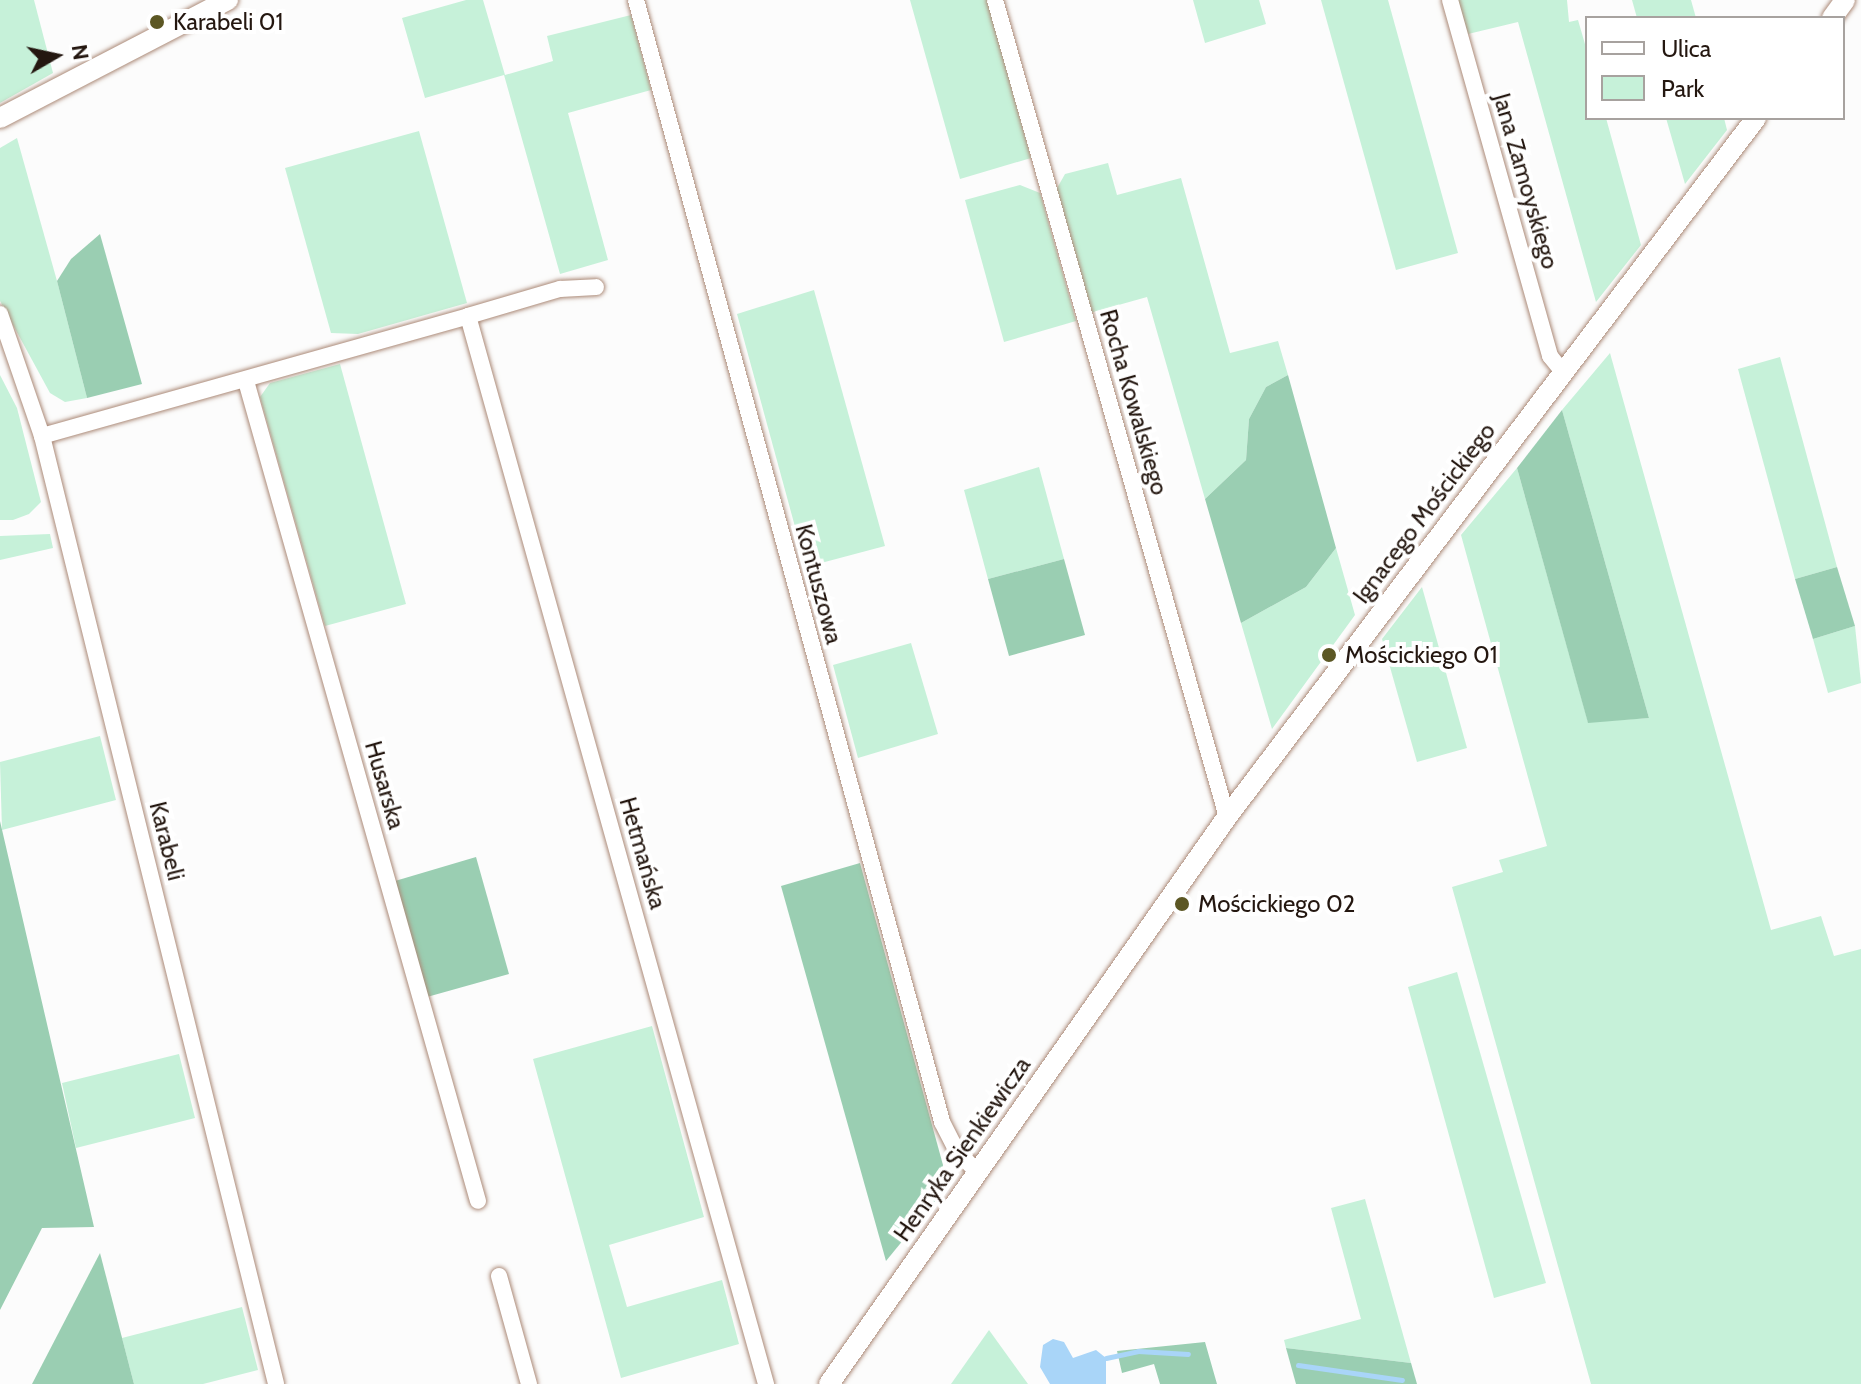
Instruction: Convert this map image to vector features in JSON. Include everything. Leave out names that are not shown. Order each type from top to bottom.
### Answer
[{"type":"street","points":[[0,118],[228,0]]},
{"type":"street","name":"Kontuszowa","points":[[636,0],[942,1122],[956,1150],[977,1172]]},
{"type":"street","name":"Rocha Kowalskiego","points":[[995,0],[1227,817]]},
{"type":"street","name":"Jana Zamoyskiego","points":[[1450,0],[1550,356],[1563,372]]},
{"type":"street","name":"Ignacego Mościckiego","points":[[1137,943],[1227,817],[1754,120]]},
{"type":"street","points":[[42,436],[246,381],[560,289],[596,287]]},
{"type":"street","name":"Karabeli","points":[[0,314],[42,436],[276,1384]]},
{"type":"street","name":"Hetmańska","points":[[468,316],[766,1384]]},
{"type":"street","name":"Husarska","points":[[246,381],[478,1201]]},
{"type":"street","name":"Henryka Sienkiewicza","points":[[829,1384],[1137,943]]},
{"type":"street","points":[[499,1276],[529,1384]]},
{"type":"green space","points":[[0,0],[34,0],[53,73],[0,103]]},
{"type":"green space","points":[[466,0],[483,0],[505,75],[553,61],[547,36],[631,15],[651,90],[568,113],[608,260],[560,274],[504,75],[425,98],[402,18]]},
{"type":"green space","points":[[910,0],[987,0],[1031,158],[960,179]]},
{"type":"green space","points":[[1193,0],[1259,0],[1266,24],[1205,43]]},
{"type":"green space","points":[[1321,0],[1388,0],[1458,253],[1396,270]]},
{"type":"green space","points":[[1458,0],[1567,0],[1569,22],[1578,20],[1585,44],[1585,120],[1607,120],[1641,245],[1596,302],[1518,22],[1468,34]]},
{"type":"green space","points":[[1632,0],[1691,0],[1695,16],[1636,16]]},
{"type":"green space","points":[[1667,120],[1724,120],[1727,130],[1685,184]]},
{"type":"green space","points":[[419,131],[467,303],[358,334],[331,333],[285,168]]},
{"type":"green space","points":[[17,138],[87,398],[65,402],[50,393],[0,301],[0,148]]},
{"type":"green space","points":[[1108,163],[1117,195],[1181,178],[1230,353],[1278,341],[1288,375],[1266,387],[1249,419],[1246,460],[1205,499],[1147,297],[1090,313],[1056,190],[1065,174]]},
{"type":"green space","points":[[1020,185],[1040,193],[1076,321],[1004,342],[965,200]]},
{"type":"green space","points":[[100,234],[142,384],[87,398],[57,281],[71,259]]},
{"type":"green space","points":[[814,290],[885,546],[806,567],[737,314]]},
{"type":"green space","points":[[1610,353],[1771,930],[1821,916],[1834,956],[1861,949],[1861,1384],[1591,1384],[1452,887],[1503,872],[1499,860],[1547,846],[1461,535],[1517,468],[1588,722],[1649,718],[1562,410]]},
{"type":"green space","points":[[1780,357],[1837,567],[1795,579],[1738,369]]},
{"type":"green space","points":[[340,364],[406,604],[325,626],[260,397],[270,383]]},
{"type":"green space","points":[[0,375],[17,408],[41,502],[29,514],[13,520],[0,520]]},
{"type":"green space","points":[[1288,375],[1336,548],[1306,587],[1241,623],[1205,499],[1246,460],[1249,419],[1266,387]]},
{"type":"green space","points":[[1562,410],[1649,718],[1588,723],[1517,468]]},
{"type":"green space","points":[[1039,467],[1064,559],[988,579],[964,490]]},
{"type":"green space","points":[[50,534],[53,548],[0,560],[0,536]]},
{"type":"green space","points":[[1336,548],[1355,615],[1272,729],[1241,623],[1306,587]]},
{"type":"green space","points":[[1064,559],[1085,635],[1009,656],[988,579]]},
{"type":"green space","points":[[1837,567],[1855,626],[1813,639],[1795,579]]},
{"type":"green space","points":[[1422,587],[1467,748],[1417,762],[1382,639]]},
{"type":"green space","points":[[1855,626],[1861,683],[1828,693],[1813,639]]},
{"type":"green space","points":[[911,643],[938,734],[858,758],[833,665]]},
{"type":"green space","points":[[100,736],[116,800],[2,830],[0,762]]},
{"type":"green space","points":[[0,821],[94,1227],[42,1228],[0,1310]]},
{"type":"green space","points":[[476,857],[509,974],[427,997],[395,881]]},
{"type":"green space","points":[[860,863],[943,1165],[936,1200],[886,1261],[781,886]]},
{"type":"green space","points":[[1457,972],[1546,1283],[1494,1298],[1408,987]]},
{"type":"green space","points":[[652,1026],[704,1217],[609,1245],[627,1307],[722,1280],[739,1344],[621,1378],[533,1059]]},
{"type":"green space","points":[[179,1054],[195,1118],[76,1148],[62,1083]]},
{"type":"green space","points":[[1365,1199],[1411,1363],[1286,1348],[1284,1340],[1361,1319],[1331,1208]]},
{"type":"green space","points":[[100,1253],[134,1384],[32,1384]]},
{"type":"green space","points":[[242,1307],[258,1370],[203,1384],[134,1384],[122,1338]]},
{"type":"green space","points":[[989,1330],[1028,1384],[951,1384]]},
{"type":"green space","points":[[1205,1342],[1217,1384],[1160,1384],[1154,1364],[1122,1373],[1117,1351]]},
{"type":"green space","points":[[1286,1348],[1411,1363],[1417,1384],[1296,1384]]},
{"type":"water","points":[[1053,1339],[1064,1342],[1073,1358],[1096,1350],[1106,1358],[1106,1384],[1050,1384],[1040,1367],[1043,1345]]},
{"type":"waterway","points":[[1106,1358],[1138,1351],[1188,1354]]},
{"type":"waterway","points":[[1298,1365],[1402,1380]]},
{"type":"place","name":"Karabeli 01","points":[[157,22]]},
{"type":"place","name":"Mościckiego 01","points":[[1329,655]]},
{"type":"place","name":"Mościckiego 02","points":[[1182,904]]}]
